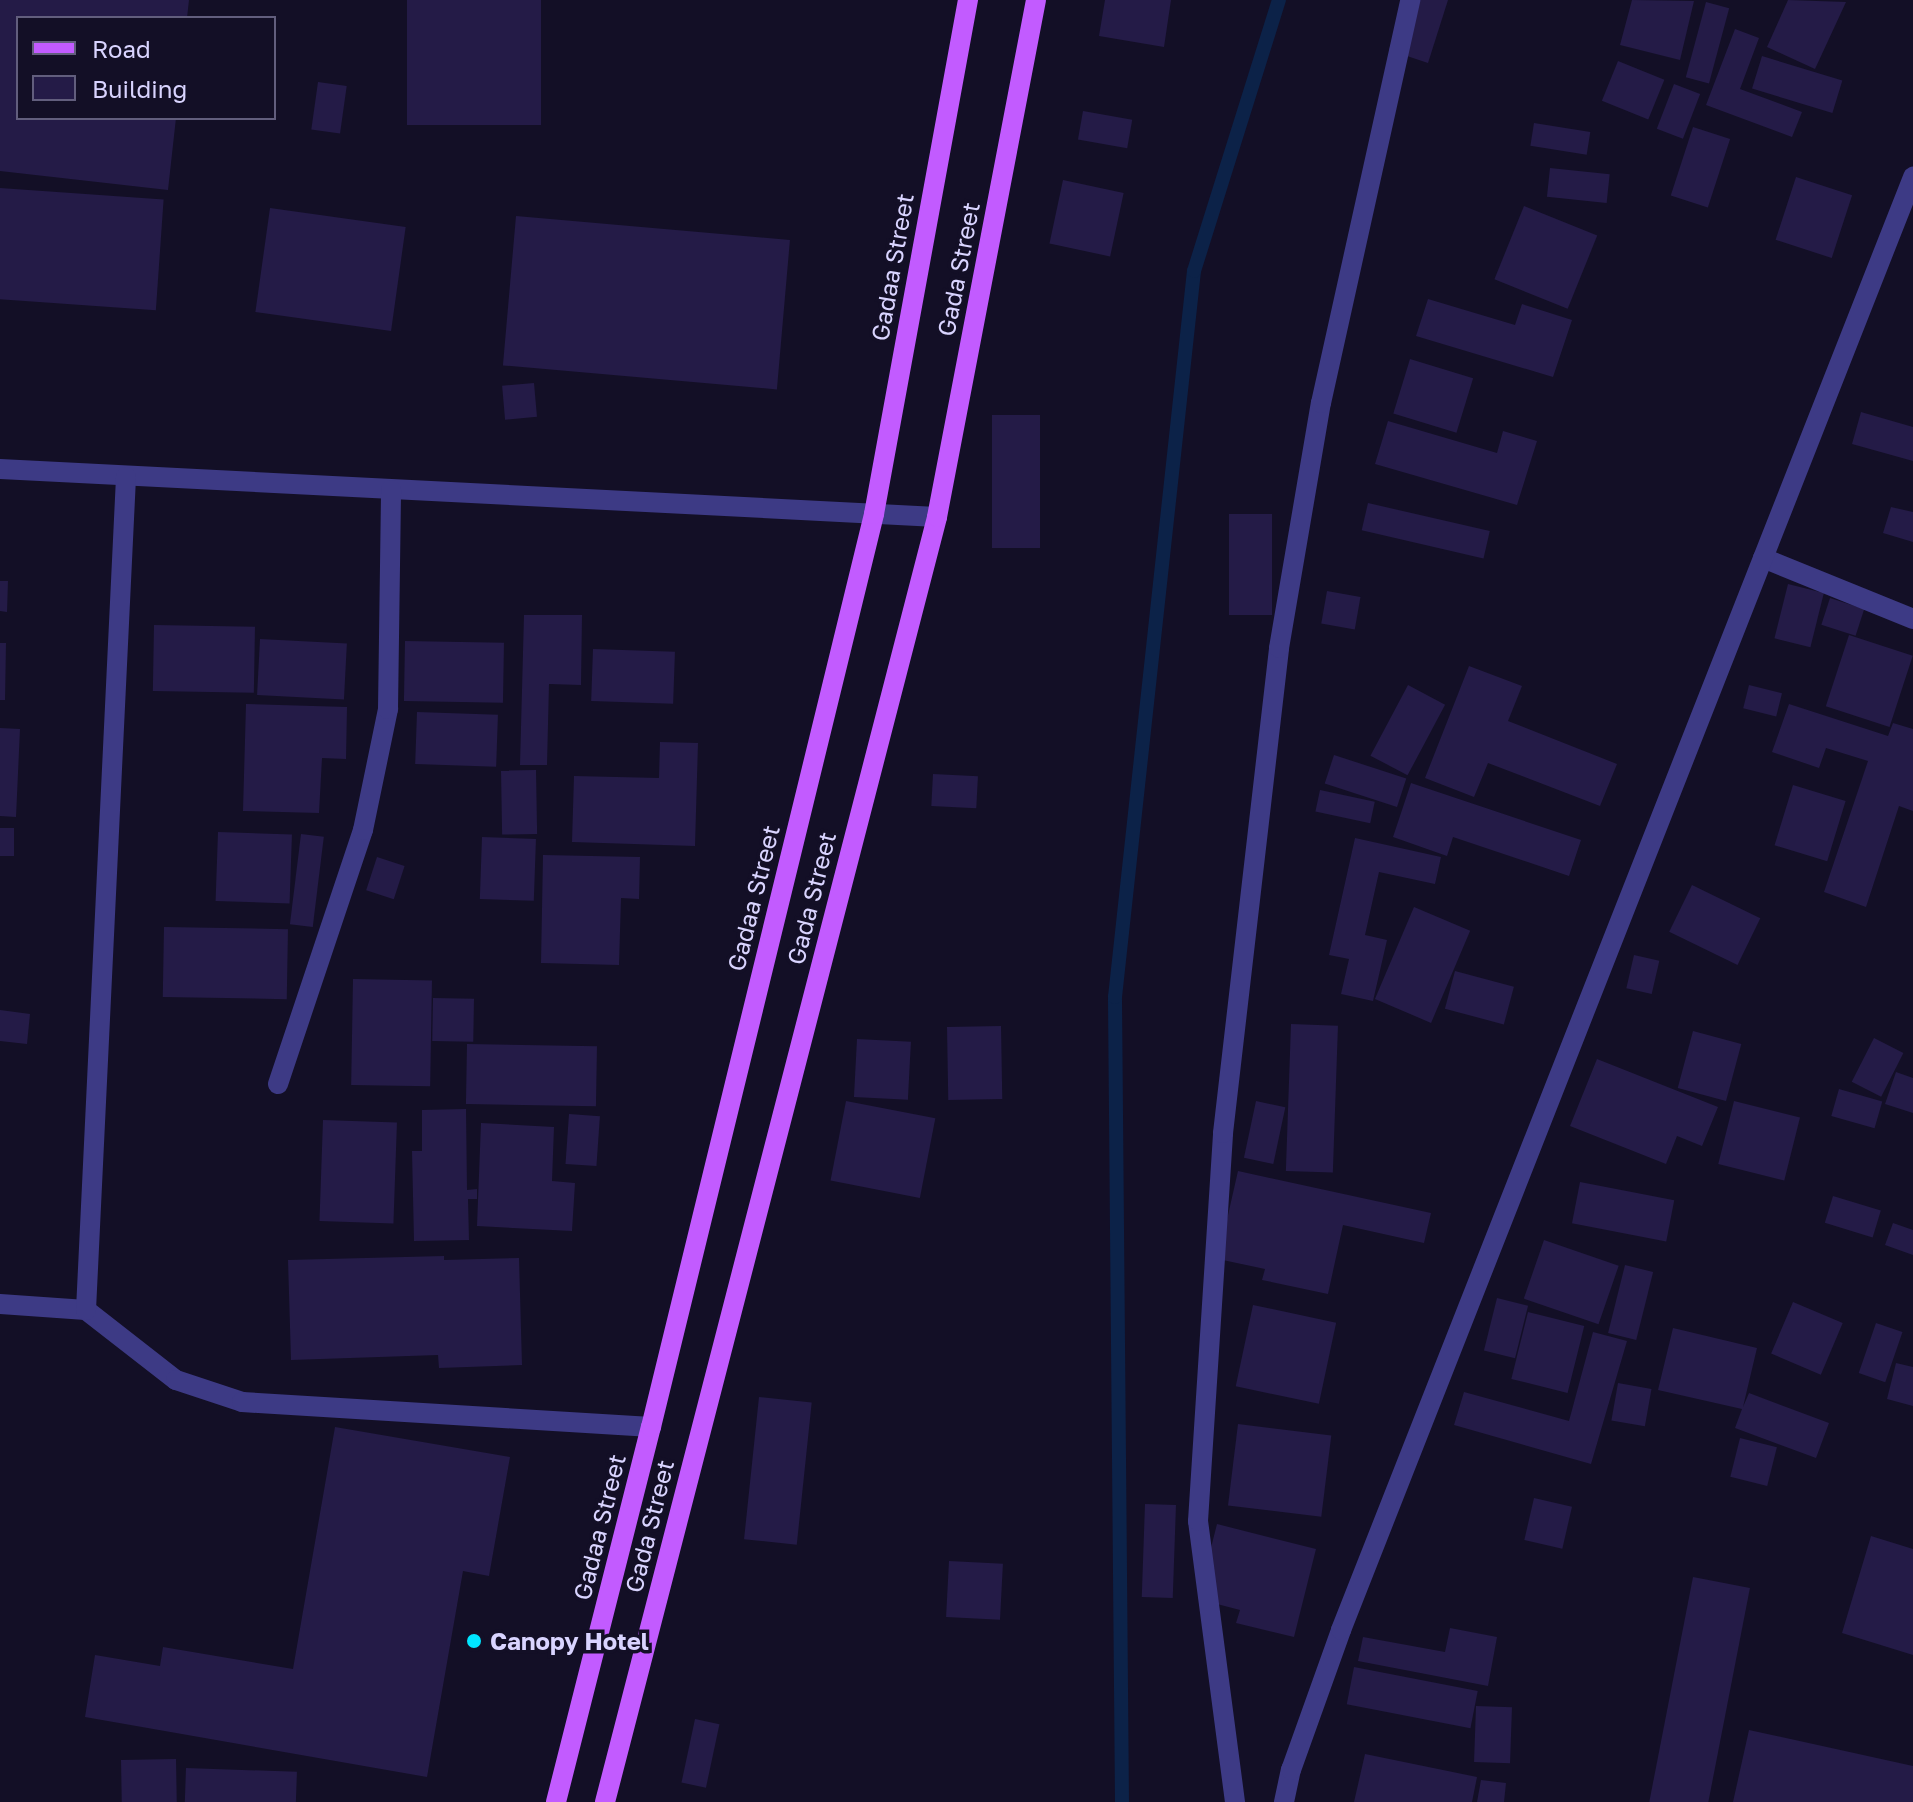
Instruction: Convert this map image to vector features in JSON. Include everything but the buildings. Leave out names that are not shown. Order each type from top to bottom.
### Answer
[{"type":"main road","name":"Gadaa Street","points":[[556,1802],[874,514],[968,0]]},
{"type":"main road","name":"Gada Street","points":[[605,1802],[937,517],[1036,0]]},
{"type":"street","points":[[1235,1802],[1198,1521],[1223,1133],[1279,648],[1321,403],[1410,0]]},
{"type":"street","points":[[1284,1802],[1291,1770],[1341,1630],[1913,177]]},
{"type":"street","points":[[0,469],[937,517]]},
{"type":"street","points":[[86,1310],[126,477]]},
{"type":"street","points":[[278,1084],[363,830],[388,709],[391,490]]},
{"type":"street","points":[[1763,558],[1913,619]]},
{"type":"street","points":[[0,1304],[86,1310],[176,1380],[242,1402],[651,1427]]},
{"type":"waterway","points":[[1122,1802],[1115,997],[1194,271],[1279,0]]},
{"type":"place","name":"Canopy Hotel","points":[[474,1641]]}]
